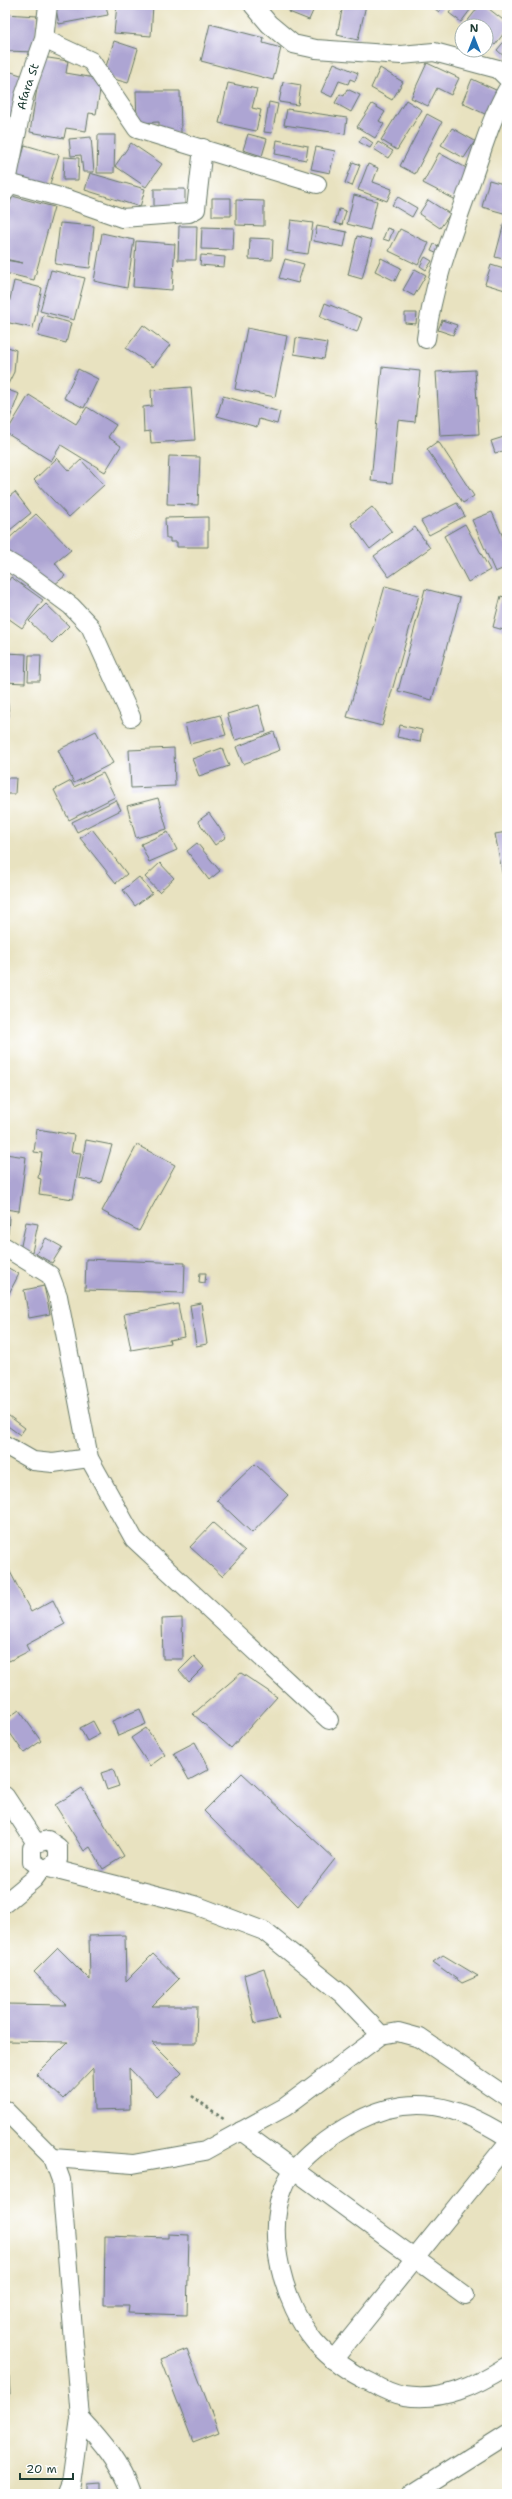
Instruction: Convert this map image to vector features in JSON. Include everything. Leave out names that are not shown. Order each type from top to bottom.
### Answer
[{"type":"street","name":"Afara St","points":[[6,187],[24,96],[44,39],[48,5]]},
{"type":"street","points":[[252,5],[269,24],[293,44],[316,48],[401,55],[434,52],[498,69],[507,78]]},
{"type":"street","points":[[44,39],[91,61],[137,129],[317,184]]},
{"type":"street","points":[[426,339],[431,302],[443,260],[480,156],[507,90]]},
{"type":"street","points":[[6,187],[71,200],[122,218],[189,213],[196,210],[203,148]]},
{"type":"street","points":[[5,560],[25,572],[65,602],[90,626],[131,717]]},
{"type":"street","points":[[5,1247],[50,1274],[55,1289],[88,1458],[134,1539],[329,1720]]},
{"type":"street","points":[[5,1445],[33,1461],[53,1463],[88,1458]]},
{"type":"street","points":[[5,1796],[36,1843],[48,1840],[58,1847],[58,1860],[46,1868],[5,1903]]},
{"type":"street","points":[[46,1868],[195,1905],[264,1931],[342,1994],[381,2035]]},
{"type":"street","points":[[53,2158],[133,2164],[205,2151],[285,2107],[381,2035],[398,2032],[420,2038],[507,2097]]},
{"type":"street","points":[[507,2137],[486,2124],[455,2110],[435,2105],[392,2107],[368,2115],[335,2134],[304,2159],[284,2187],[277,2214],[278,2257],[296,2313],[315,2341],[333,2360],[352,2374],[386,2390],[404,2396],[424,2397],[463,2390],[507,2366]]},
{"type":"street","points":[[5,2110],[53,2158],[62,2180],[80,2418],[71,2484],[67,2494]]},
{"type":"street","points":[[241,2131],[465,2295]]},
{"type":"street","points":[[333,2360],[507,2144]]},
{"type":"street","points":[[80,2418],[106,2447],[126,2479],[132,2494]]},
{"type":"street","points":[[412,2494],[507,2434]]},
{"type":"path","points":[[192,2096],[241,2131]]},
{"type":"building","points":[[55,5],[106,5],[108,15],[59,24]]},
{"type":"building","points":[[117,5],[153,5],[151,36],[114,33]]},
{"type":"building","points":[[292,5],[299,5],[313,11],[309,20],[289,12]]},
{"type":"building","points":[[343,5],[366,5],[358,40],[337,35]]},
{"type":"building","points":[[430,5],[444,5],[439,12]]},
{"type":"building","points":[[455,5],[474,5],[464,18],[456,18],[449,13]]},
{"type":"building","points":[[480,5],[484,5],[507,23],[507,29],[495,45],[494,18],[470,18]]},
{"type":"building","points":[[5,14],[37,16],[35,52],[5,51]]},
{"type":"building","points":[[210,24],[264,38],[263,43],[281,48],[273,80],[201,61]]},
{"type":"building","points":[[507,38],[507,59],[497,50]]},
{"type":"building","points":[[114,41],[138,49],[128,83],[103,76]]},
{"type":"building","points":[[42,57],[68,61],[66,73],[95,78],[94,83],[101,85],[96,114],[89,113],[86,131],[66,128],[64,138],[30,132]]},
{"type":"building","points":[[334,63],[358,73],[355,81],[350,79],[348,84],[339,81],[332,97],[321,92]]},
{"type":"building","points":[[427,63],[459,78],[451,95],[437,88],[428,106],[411,98]]},
{"type":"building","points":[[380,68],[403,82],[392,100],[371,88]]},
{"type":"building","points":[[5,70],[24,76],[11,118],[5,116]]},
{"type":"building","points":[[472,79],[498,91],[487,115],[462,103]]},
{"type":"building","points":[[283,82],[301,85],[298,105],[279,102]]},
{"type":"building","points":[[228,83],[257,89],[252,108],[261,110],[256,131],[219,123]]},
{"type":"building","points":[[347,89],[360,95],[351,112],[335,103],[340,94],[344,96]]},
{"type":"building","points":[[136,91],[180,91],[181,133],[159,133],[159,122],[137,123]]},
{"type":"building","points":[[406,100],[422,110],[397,150],[381,140]]},
{"type":"building","points":[[269,102],[278,104],[272,133],[264,132]]},
{"type":"building","points":[[372,104],[385,112],[379,121],[384,124],[375,138],[357,127]]},
{"type":"building","points":[[287,109],[347,118],[345,134],[284,125]]},
{"type":"building","points":[[427,114],[442,122],[415,174],[400,166]]},
{"type":"building","points":[[452,128],[475,141],[464,158],[441,145]]},
{"type":"building","points":[[248,134],[267,139],[262,156],[243,150]]},
{"type":"building","points":[[98,135],[115,135],[114,173],[97,173]]},
{"type":"building","points":[[363,136],[373,143],[370,148],[359,142]]},
{"type":"building","points":[[91,137],[94,172],[83,172],[81,155],[71,156],[69,139]]},
{"type":"building","points":[[277,140],[308,146],[306,160],[275,154]]},
{"type":"building","points":[[378,142],[393,151],[388,158],[374,149]]},
{"type":"building","points":[[131,143],[162,164],[146,187],[115,166]]},
{"type":"building","points":[[25,145],[59,155],[48,190],[15,181]]},
{"type":"building","points":[[316,147],[335,151],[330,173],[311,169]]},
{"type":"building","points":[[439,153],[472,171],[456,200],[423,183]]},
{"type":"building","points":[[64,157],[79,158],[78,180],[63,180]]},
{"type":"building","points":[[353,162],[360,165],[352,186],[345,183]]},
{"type":"building","points":[[368,164],[378,168],[373,182],[392,189],[387,201],[358,190]]},
{"type":"building","points":[[90,173],[145,189],[140,207],[85,190]]},
{"type":"building","points":[[489,180],[507,185],[507,214],[482,207]]},
{"type":"building","points":[[154,189],[185,189],[185,212],[154,212]]},
{"type":"building","points":[[354,195],[377,201],[370,230],[347,224]]},
{"type":"building","points":[[12,196],[54,207],[34,280],[5,273],[5,260],[23,263],[5,259],[5,220]]},
{"type":"building","points":[[398,197],[417,208],[412,217],[392,205]]},
{"type":"building","points":[[212,198],[231,198],[231,216],[212,216]]},
{"type":"building","points":[[236,200],[264,201],[264,226],[236,225]]},
{"type":"building","points":[[428,200],[450,214],[440,228],[419,214]]},
{"type":"building","points":[[339,209],[346,211],[342,225],[335,223]]},
{"type":"building","points":[[291,220],[313,223],[308,254],[287,251]]},
{"type":"building","points":[[60,223],[94,226],[90,268],[55,264]]},
{"type":"building","points":[[504,223],[507,223],[507,260],[495,257]]},
{"type":"building","points":[[179,226],[197,226],[196,260],[178,260]]},
{"type":"building","points":[[317,226],[347,232],[344,247],[314,241]]},
{"type":"building","points":[[202,227],[234,228],[233,250],[201,249]]},
{"type":"building","points":[[387,228],[393,230],[389,241],[383,239]]},
{"type":"building","points":[[400,229],[429,243],[418,265],[389,251]]},
{"type":"building","points":[[102,233],[134,240],[127,288],[94,281]]},
{"type":"building","points":[[357,236],[372,240],[362,279],[348,275]]},
{"type":"building","points":[[250,238],[273,239],[272,260],[249,259]]},
{"type":"building","points":[[136,241],[175,244],[172,290],[133,287]]},
{"type":"building","points":[[434,244],[441,247],[438,254],[431,251]]},
{"type":"building","points":[[201,255],[225,257],[224,267],[200,265]]},
{"type":"building","points":[[425,257],[432,261],[426,270],[420,266]]},
{"type":"building","points":[[381,258],[401,268],[395,281],[375,271]]},
{"type":"building","points":[[285,259],[304,264],[298,283],[279,278]]},
{"type":"building","points":[[491,265],[507,270],[505,290],[485,284]]},
{"type":"building","points":[[415,269],[426,275],[414,296],[403,290]]},
{"type":"building","points":[[51,270],[85,278],[74,320],[40,311]]},
{"type":"building","points":[[5,277],[8,278],[7,287],[5,287]]},
{"type":"building","points":[[14,281],[42,288],[33,328],[5,322]]},
{"type":"building","points":[[325,303],[362,318],[357,332],[320,317]]},
{"type":"building","points":[[405,313],[417,313],[416,324],[405,323]]},
{"type":"building","points":[[43,315],[71,323],[66,343],[38,336]]},
{"type":"building","points":[[442,320],[457,325],[453,335],[438,330]]},
{"type":"building","points":[[143,325],[170,345],[153,367],[126,348]]},
{"type":"building","points":[[247,328],[287,336],[275,397],[235,389]]},
{"type":"building","points":[[296,338],[327,343],[324,359],[294,354]]},
{"type":"building","points":[[5,346],[16,350],[14,372],[8,384],[5,383]]},
{"type":"building","points":[[382,367],[420,371],[415,422],[398,420],[392,483],[371,481]]},
{"type":"building","points":[[78,369],[98,379],[84,408],[64,398]]},
{"type":"building","points":[[475,370],[479,434],[440,436],[436,372]]},
{"type":"building","points":[[191,387],[195,440],[151,443],[150,431],[144,432],[143,407],[152,406],[151,390]]},
{"type":"building","points":[[5,389],[19,394],[8,423],[5,421]]},
{"type":"building","points":[[29,395],[76,424],[87,407],[116,425],[108,437],[121,446],[105,472],[61,445],[51,461],[6,433]]},
{"type":"building","points":[[223,396],[280,412],[277,424],[259,419],[257,427],[217,416]]},
{"type":"building","points":[[507,436],[507,450],[495,453],[491,441]]},
{"type":"building","points":[[438,441],[474,496],[463,503],[427,449]]},
{"type":"building","points":[[169,456],[200,457],[198,505],[167,504]]},
{"type":"building","points":[[57,458],[69,471],[81,460],[104,485],[69,517],[34,480]]},
{"type":"building","points":[[15,492],[31,513],[5,534],[5,500]]},
{"type":"building","points":[[457,503],[465,516],[429,535],[421,521]]},
{"type":"building","points":[[372,507],[392,532],[370,549],[351,523]]},
{"type":"building","points":[[492,512],[507,546],[507,567],[495,572],[472,520]]},
{"type":"building","points":[[36,514],[71,550],[55,563],[65,576],[49,589],[5,551],[5,542]]},
{"type":"building","points":[[208,517],[208,547],[177,547],[177,542],[170,542],[170,538],[166,538],[165,518]]},
{"type":"building","points":[[465,524],[490,570],[468,582],[444,536]]},
{"type":"building","points":[[415,527],[430,548],[389,577],[374,556]]},
{"type":"building","points":[[11,577],[43,600],[22,628],[5,616],[5,586]]},
{"type":"building","points":[[385,586],[419,595],[382,726],[347,717]]},
{"type":"building","points":[[425,589],[460,598],[432,700],[398,691]]},
{"type":"building","points":[[501,596],[507,598],[507,631],[493,627]]},
{"type":"building","points":[[46,604],[69,626],[52,643],[29,621]]},
{"type":"building","points":[[5,653],[26,654],[25,683],[5,682]]},
{"type":"building","points":[[29,655],[41,655],[40,681],[28,681]]},
{"type":"building","points":[[5,684],[8,684],[8,694],[5,694]]},
{"type":"building","points":[[5,697],[7,697],[9,716],[5,716]]},
{"type":"building","points":[[259,705],[266,732],[235,740],[227,714]]},
{"type":"building","points":[[220,715],[226,735],[190,744],[185,724]]},
{"type":"building","points":[[400,725],[422,730],[420,742],[397,737]]},
{"type":"building","points":[[96,731],[113,763],[74,783],[58,750]]},
{"type":"building","points":[[274,732],[280,750],[243,764],[236,747]]},
{"type":"building","points":[[174,748],[175,786],[131,788],[129,750]]},
{"type":"building","points":[[222,748],[229,766],[199,776],[192,759]]},
{"type":"building","points":[[103,773],[115,797],[69,820],[54,790],[71,781],[74,787]]},
{"type":"building","points":[[5,778],[16,778],[15,794],[5,794]]},
{"type":"building","points":[[158,798],[167,829],[136,838],[127,806]]},
{"type":"building","points":[[116,800],[121,810],[77,832],[72,822]]},
{"type":"building","points":[[209,813],[226,837],[215,845],[198,821]]},
{"type":"building","points":[[92,829],[127,874],[116,883],[80,838]]},
{"type":"building","points":[[168,832],[177,850],[149,862],[141,844]]},
{"type":"building","points":[[507,832],[507,881],[504,882],[495,834]]},
{"type":"building","points":[[197,843],[220,871],[209,880],[187,851]]},
{"type":"building","points":[[160,863],[174,878],[159,892],[145,877]]},
{"type":"building","points":[[139,877],[152,893],[135,906],[123,890]]},
{"type":"building","points":[[507,894],[507,915],[506,915],[504,895]]},
{"type":"building","points":[[37,1129],[74,1135],[71,1152],[81,1153],[73,1199],[39,1194],[41,1179],[38,1178],[42,1153],[34,1152]]},
{"type":"building","points":[[86,1140],[112,1145],[101,1183],[79,1178]]},
{"type":"building","points":[[137,1145],[175,1165],[139,1231],[102,1211]]},
{"type":"building","points":[[5,1154],[26,1157],[19,1211],[5,1209]]},
{"type":"building","points":[[5,1215],[9,1216],[8,1233],[5,1233]]},
{"type":"building","points":[[26,1222],[38,1224],[32,1252],[20,1250]]},
{"type":"building","points":[[46,1238],[62,1247],[52,1263],[36,1254]]},
{"type":"building","points":[[86,1259],[185,1263],[184,1293],[85,1290]]},
{"type":"building","points":[[5,1266],[19,1274],[5,1301]]},
{"type":"building","points":[[200,1273],[206,1273],[205,1283],[199,1282]]},
{"type":"building","points":[[44,1286],[50,1314],[29,1318],[24,1290]]},
{"type":"building","points":[[201,1303],[207,1344],[196,1346],[190,1305]]},
{"type":"building","points":[[178,1304],[184,1337],[169,1340],[170,1343],[131,1350],[124,1314]]},
{"type":"building","points":[[5,1413],[25,1428],[20,1435],[5,1424]]},
{"type":"building","points":[[255,1464],[288,1495],[252,1533],[217,1500]]},
{"type":"building","points":[[213,1523],[245,1551],[222,1576],[190,1547]]},
{"type":"building","points":[[5,1562],[31,1612],[53,1600],[65,1624],[26,1645],[29,1651],[9,1661],[5,1654]]},
{"type":"building","points":[[182,1618],[183,1659],[163,1659],[162,1619]]},
{"type":"building","points":[[194,1656],[204,1667],[189,1682],[179,1671]]},
{"type":"building","points":[[241,1673],[277,1697],[231,1748],[193,1714]]},
{"type":"building","points":[[140,1709],[146,1724],[118,1736],[112,1721]]},
{"type":"building","points":[[19,1710],[41,1741],[24,1753],[5,1726],[5,1720]]},
{"type":"building","points":[[93,1721],[100,1734],[87,1741],[80,1728]]},
{"type":"building","points":[[146,1728],[165,1755],[150,1766],[131,1738]]},
{"type":"building","points":[[195,1742],[209,1769],[189,1780],[174,1753]]},
{"type":"building","points":[[113,1769],[119,1786],[107,1790],[101,1773]]},
{"type":"building","points":[[242,1773],[335,1859],[298,1906],[204,1811]]},
{"type":"building","points":[[82,1788],[124,1856],[103,1869],[90,1847],[84,1851],[55,1805]]},
{"type":"building","points":[[125,1935],[126,1981],[153,1954],[179,1979],[152,2006],[197,2006],[196,2043],[152,2043],[182,2073],[157,2097],[129,2068],[130,2109],[94,2110],[93,2068],[63,2099],[36,2074],[68,2042],[5,2041],[5,2004],[66,2005],[34,1972],[58,1948],[90,1980],[89,1936]]},
{"type":"building","points":[[443,1955],[478,1976],[462,1983],[433,1962]]},
{"type":"building","points":[[264,1968],[279,2019],[255,2024],[244,1975]]},
{"type":"building","points":[[168,2234],[189,2235],[187,2315],[128,2313],[129,2305],[104,2305],[105,2236],[168,2238]]},
{"type":"building","points":[[187,2349],[219,2432],[193,2442],[161,2359]]},
{"type":"building","points":[[9,2377],[10,2394],[5,2394],[5,2378]]},
{"type":"building","points":[[100,2482],[100,2494],[86,2494],[86,2483]]}]
